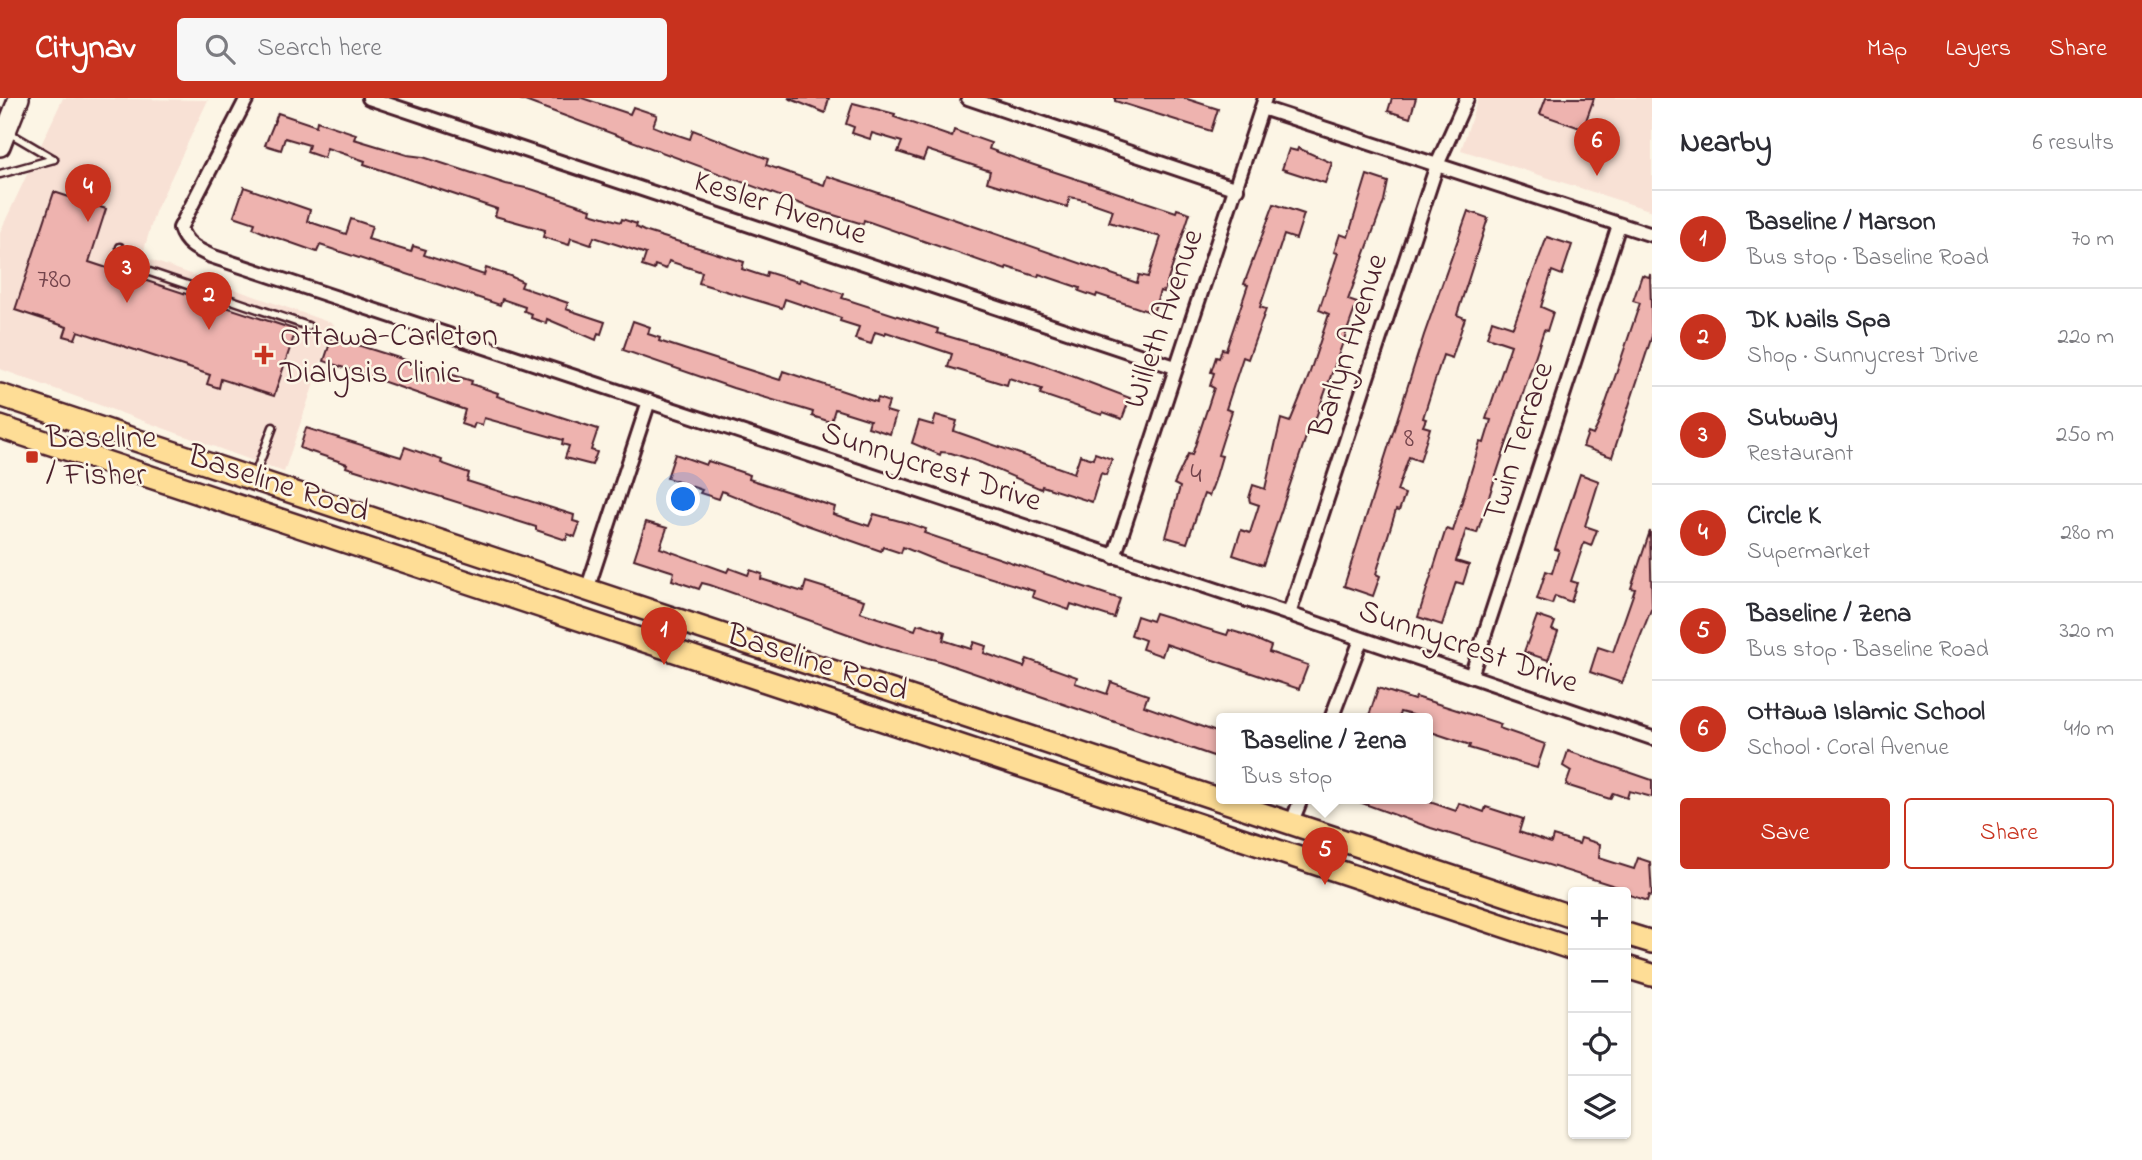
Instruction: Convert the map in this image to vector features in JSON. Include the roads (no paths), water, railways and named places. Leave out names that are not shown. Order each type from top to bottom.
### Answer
[{"type":"main road","points":[[1,136],[19,98]]},
{"type":"main road","name":"Baseline Road","points":[[0,395],[1216,799]]},
{"type":"main road","name":"Baseline Road","points":[[0,426],[1568,947]]},
{"type":"main road","name":"Baseline Road","points":[[1231,804],[1568,915]]},
{"type":"main road","points":[[1631,936],[1652,943]]},
{"type":"main road","points":[[1631,969],[1652,975]]},
{"type":"street","name":"Sunnycrest Drive","points":[[247,98],[180,228],[183,238],[193,247],[224,261],[1651,734]]},
{"type":"street","name":"Kesler Avenue","points":[[369,98],[1175,367]]},
{"type":"street","points":[[968,98],[1237,189]]},
{"type":"street","name":"Barlyn Avenue","points":[[1289,614],[1437,165],[1467,98]]},
{"type":"street","name":"Willeth Avenue","points":[[1114,557],[1264,103]]},
{"type":"street","points":[[1264,103],[1437,165],[1652,235]]},
{"type":"street","name":"Twin Terrace","points":[[1471,676],[1619,225]]},
{"type":"street","points":[[587,590],[649,401]]},
{"type":"street","points":[[1333,713],[1361,640]]},
{"type":"street","points":[[1291,824],[1299,804]]},
{"type":"lane","points":[[0,174],[54,159],[1,136]]},
{"type":"lane","points":[[120,247],[126,264],[308,326]]},
{"type":"lane","points":[[253,479],[273,427]]},
{"type":"place","name":"Ottawa Islamic School","points":[[1597,176]]},
{"type":"place","name":"Circle K","points":[[88,222]]},
{"type":"place","name":"Subway","points":[[127,303]]},
{"type":"place","name":"DK Nails Spa","points":[[209,330]]},
{"type":"place","name":"Ottawa-Carleton Dialysis Clinic","points":[[264,355]]},
{"type":"place","name":"Baseline / Fisher","points":[[32,457]]},
{"type":"place","name":"Baseline / Marson","points":[[664,665]]},
{"type":"place","name":"Baseline / Zena","points":[[1325,885]]}]
